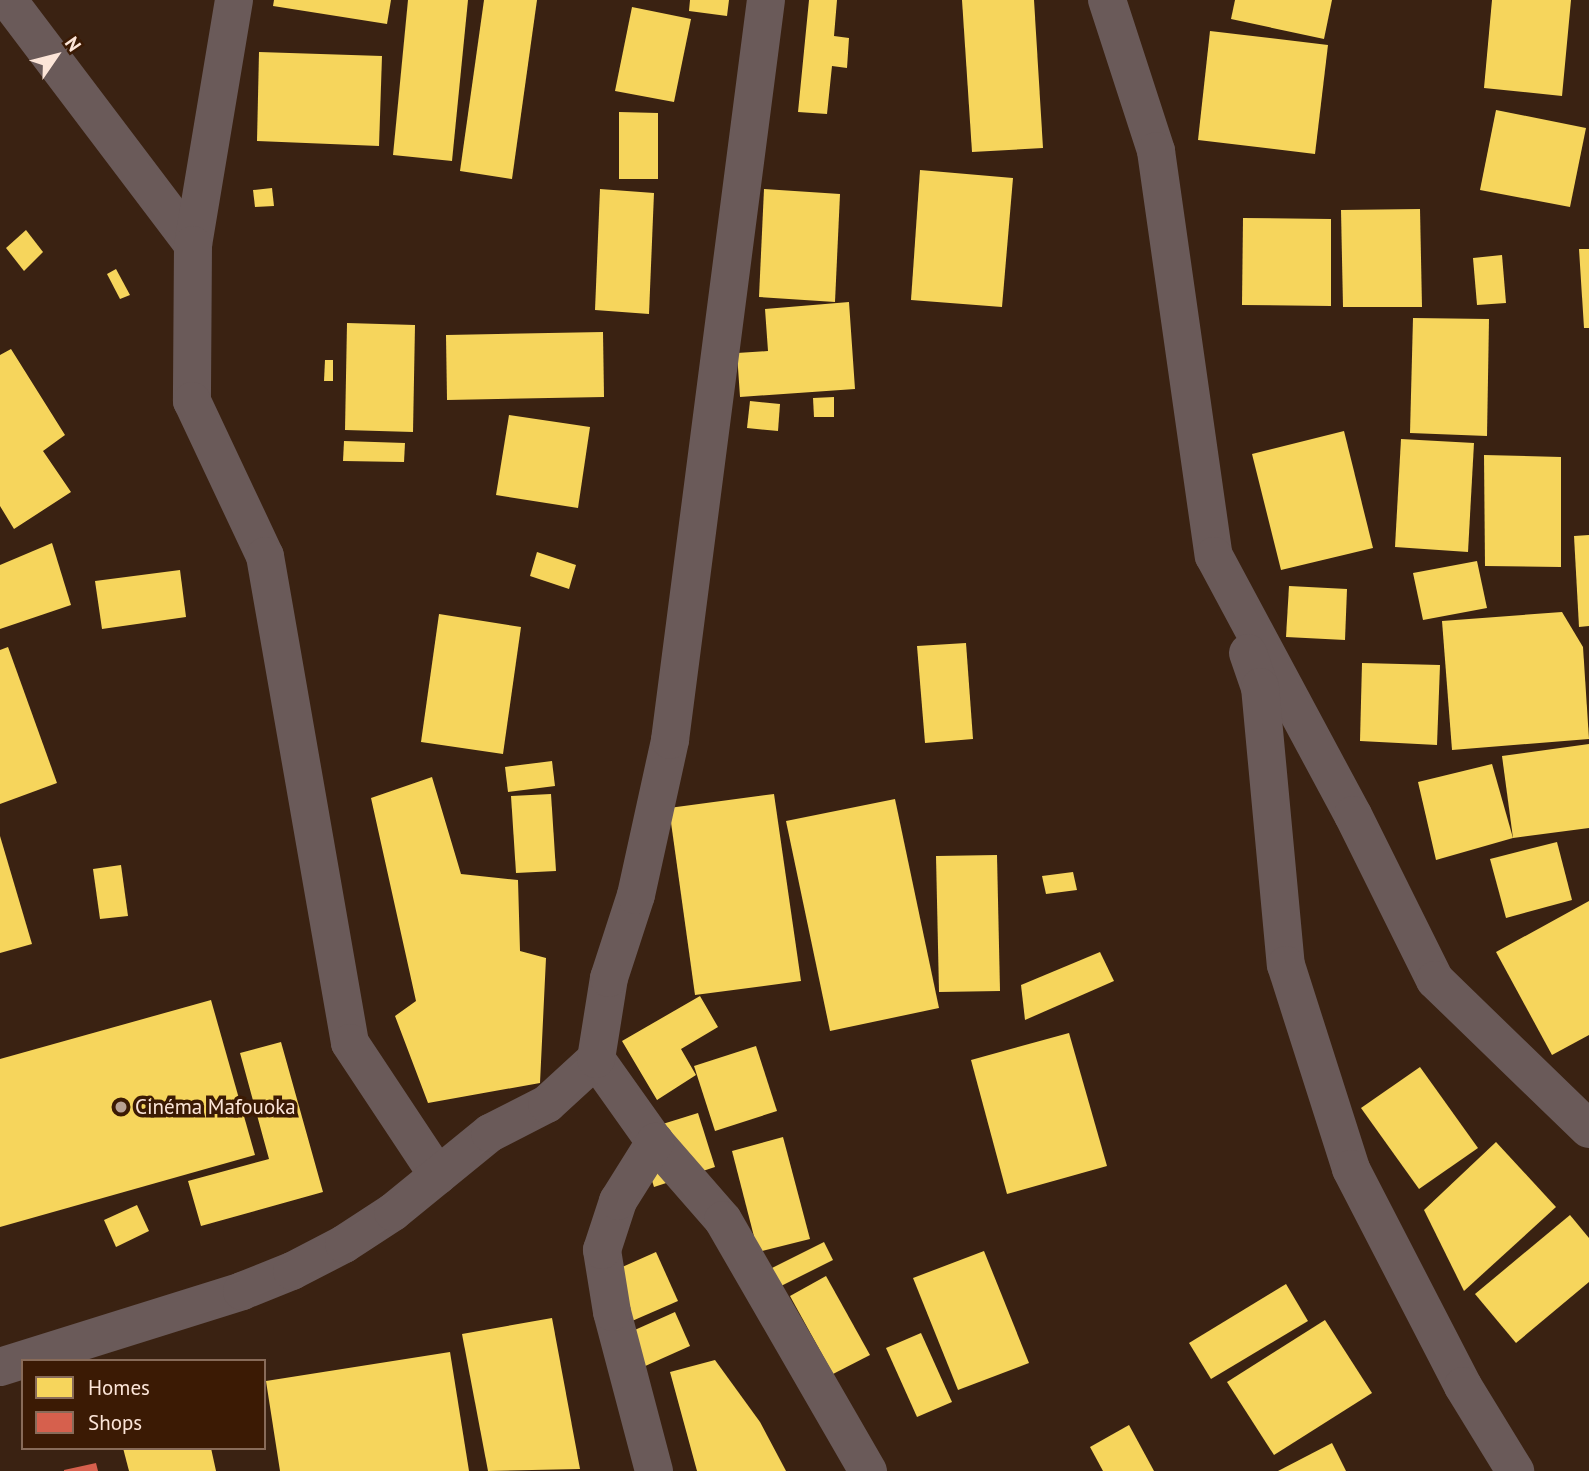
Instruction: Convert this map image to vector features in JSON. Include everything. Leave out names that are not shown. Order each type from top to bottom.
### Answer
[{"type":"street","points":[[8,0],[193,244]]},
{"type":"street","points":[[234,0],[193,244],[192,401],[265,556],[350,1043],[438,1176]]},
{"type":"street","points":[[25,1359],[242,1291],[292,1272],[383,1219],[490,1133],[547,1104],[596,1059],[609,978],[635,895],[670,740],[766,0]]},
{"type":"street","points":[[1107,0],[1156,151],[1214,556],[1260,687],[1286,965],[1351,1169],[1463,1386],[1515,1471]]},
{"type":"street","points":[[1214,556],[1353,815],[1435,980],[1589,1129]]},
{"type":"street","points":[[596,1059],[656,1142],[723,1220],[868,1471]]},
{"type":"street","points":[[654,1471],[612,1312],[602,1250],[618,1201],[656,1142]]},
{"type":"street","points":[[0,1367],[21,1360]]},
{"type":"building: Homes","points":[[274,0],[391,0],[387,24],[273,6]]},
{"type":"building: Homes","points":[[408,0],[468,0],[452,161],[393,155]]},
{"type":"building: Homes","points":[[484,0],[537,0],[512,179],[460,171]]},
{"type":"building: Homes","points":[[690,0],[729,0],[727,16],[689,11]]},
{"type":"building: Homes","points":[[809,0],[837,0],[834,36],[849,38],[847,68],[832,66],[827,114],[798,112]]},
{"type":"building: Homes","points":[[962,0],[1034,0],[1043,148],[972,152]]},
{"type":"building: Homes","points":[[1235,0],[1332,0],[1324,39],[1231,19]]},
{"type":"building: Homes","points":[[1492,0],[1571,0],[1562,96],[1484,88]]},
{"type":"building: Homes","points":[[632,7],[691,19],[674,102],[615,91]]},
{"type":"building: Homes","points":[[1210,31],[1328,45],[1315,154],[1198,140]]},
{"type":"building: Homes","points":[[259,52],[382,56],[379,146],[257,141]]},
{"type":"building: Homes","points":[[1496,110],[1586,128],[1570,207],[1480,190]]},
{"type":"building: Homes","points":[[619,112],[658,113],[658,179],[619,179]]},
{"type":"building: Homes","points":[[920,170],[1013,178],[1002,307],[911,300]]},
{"type":"building: Homes","points":[[272,188],[274,206],[255,207],[253,190]]},
{"type":"building: Homes","points":[[600,189],[654,193],[649,314],[595,310]]},
{"type":"building: Homes","points":[[764,189],[840,194],[835,302],[759,297]]},
{"type":"building: Homes","points":[[1420,209],[1422,307],[1343,307],[1341,210]]},
{"type":"building: Homes","points":[[1243,218],[1331,219],[1331,306],[1242,305]]},
{"type":"building: Homes","points":[[26,230],[43,252],[24,271],[6,248]]},
{"type":"building: Homes","points":[[1579,249],[1589,249],[1589,328],[1584,328]]},
{"type":"building: Homes","points":[[1502,255],[1506,303],[1477,305],[1473,258]]},
{"type":"building: Homes","points":[[116,269],[130,295],[120,299],[107,274]]},
{"type":"building: Homes","points":[[849,302],[855,389],[740,397],[737,353],[768,351],[765,309]]},
{"type":"building: Homes","points":[[1413,318],[1489,319],[1487,436],[1410,433]]},
{"type":"building: Homes","points":[[347,323],[415,325],[413,432],[345,430]]},
{"type":"building: Homes","points":[[603,332],[604,397],[447,400],[446,335]]},
{"type":"building: Homes","points":[[11,349],[65,435],[43,451],[71,492],[14,529],[0,506],[0,355]]},
{"type":"building: Homes","points":[[325,360],[333,360],[333,381],[324,381]]},
{"type":"building: Homes","points":[[834,397],[834,417],[814,417],[813,398]]},
{"type":"building: Homes","points":[[750,401],[780,404],[778,431],[747,428]]},
{"type":"building: Homes","points":[[509,415],[590,427],[578,508],[496,495]]},
{"type":"building: Homes","points":[[1344,431],[1373,548],[1281,570],[1252,454]]},
{"type":"building: Homes","points":[[1401,439],[1474,443],[1468,552],[1395,547]]},
{"type":"building: Homes","points":[[344,441],[405,443],[404,462],[343,461]]},
{"type":"building: Homes","points":[[1484,455],[1561,457],[1561,567],[1485,566]]},
{"type":"building: Homes","points":[[1589,535],[1589,626],[1579,627],[1574,536]]},
{"type":"building: Homes","points":[[52,543],[71,605],[0,629],[0,565]]},
{"type":"building: Homes","points":[[537,552],[576,565],[569,589],[530,576]]},
{"type":"building: Homes","points":[[1477,561],[1487,608],[1423,620],[1413,573]]},
{"type":"building: Homes","points":[[180,570],[186,617],[102,629],[95,581]]},
{"type":"building: Homes","points":[[1289,586],[1347,589],[1345,640],[1286,637]]},
{"type":"building: Homes","points":[[1562,612],[1583,647],[1589,739],[1452,750],[1442,621]]},
{"type":"building: Homes","points":[[439,614],[521,627],[503,754],[421,742]]},
{"type":"building: Homes","points":[[966,643],[973,739],[925,743],[917,646]]},
{"type":"building: Homes","points":[[8,647],[57,783],[0,804],[0,650]]},
{"type":"building: Homes","points":[[1362,663],[1440,665],[1437,745],[1360,741]]},
{"type":"building: Homes","points":[[1589,744],[1589,828],[1513,838],[1502,756]]},
{"type":"building: Homes","points":[[552,761],[555,786],[508,792],[505,767]]},
{"type":"building: Homes","points":[[1492,764],[1513,838],[1436,860],[1418,782]]},
{"type":"building: Homes","points":[[432,777],[461,874],[518,880],[520,951],[546,958],[540,1083],[428,1103],[395,1016],[416,1001],[371,798]]},
{"type":"building: Homes","points":[[551,794],[556,871],[516,873],[511,796]]},
{"type":"building: Homes","points":[[774,794],[801,981],[695,995],[669,808]]},
{"type":"building: Homes","points":[[895,799],[939,1008],[830,1031],[786,821]]},
{"type":"building: Homes","points":[[0,836],[32,944],[0,953]]},
{"type":"building: Homes","points":[[1557,842],[1572,900],[1506,918],[1490,859]]},
{"type":"building: Homes","points":[[997,855],[1000,991],[939,992],[936,856]]},
{"type":"building: Homes","points":[[121,865],[128,916],[100,919],[93,869]]},
{"type":"building: Homes","points":[[1073,872],[1077,890],[1046,894],[1042,876]]},
{"type":"building: Homes","points":[[1589,901],[1589,1035],[1552,1055],[1496,952]]},
{"type":"building: Homes","points":[[1100,952],[1114,981],[1025,1020],[1021,985]]},
{"type":"building: Homes","points":[[700,996],[718,1027],[681,1049],[696,1075],[657,1100],[622,1041]]},
{"type":"building: Homes","name":"Cinéma Mafouoka","points":[[211,1000],[255,1155],[0,1227],[0,1059]]},
{"type":"building: Homes","points":[[1069,1033],[1107,1166],[1007,1194],[971,1060]]},
{"type":"building: Homes","points":[[281,1042],[323,1192],[201,1226],[188,1181],[269,1159],[240,1053]]},
{"type":"building: Homes","points":[[756,1046],[777,1111],[715,1131],[694,1066]]},
{"type":"building: Homes","points":[[1420,1067],[1478,1148],[1419,1189],[1361,1108]]},
{"type":"building: Homes","points":[[698,1113],[715,1167],[654,1187],[637,1132]]},
{"type":"building: Homes","points":[[783,1137],[810,1239],[758,1252],[732,1151]]},
{"type":"building: Homes","points":[[1496,1142],[1556,1207],[1464,1291],[1424,1210]]},
{"type":"building: Homes","points":[[137,1205],[149,1231],[116,1247],[104,1220]]},
{"type":"building: Homes","points":[[1570,1215],[1589,1238],[1589,1282],[1516,1343],[1475,1294]]},
{"type":"building: Homes","points":[[824,1242],[833,1260],[779,1287],[770,1269]]},
{"type":"building: Homes","points":[[984,1251],[1029,1363],[958,1390],[913,1278]]},
{"type":"building: Homes","points":[[656,1252],[678,1301],[632,1321],[611,1272]]},
{"type":"building: Homes","points":[[826,1276],[870,1355],[833,1374],[790,1296]]},
{"type":"building: Homes","points":[[1286,1284],[1308,1321],[1211,1379],[1189,1343]]},
{"type":"building: Homes","points":[[675,1312],[690,1346],[643,1367],[628,1333]]},
{"type":"building: Homes","points":[[552,1318],[580,1469],[488,1471],[462,1334]]},
{"type":"building: Homes","points":[[1325,1320],[1372,1393],[1274,1455],[1227,1382]]},
{"type":"building: Homes","points":[[921,1333],[952,1402],[917,1417],[886,1348]]},
{"type":"building: Homes","points":[[450,1352],[469,1471],[280,1471],[266,1381]]},
{"type":"building: Homes","points":[[715,1360],[760,1422],[786,1471],[697,1471],[670,1372]]},
{"type":"building: Homes","points":[[1129,1425],[1154,1471],[1103,1471],[1090,1447]]},
{"type":"building: Homes","points":[[1332,1443],[1346,1471],[1278,1471]]},
{"type":"building: Homes","points":[[124,1450],[211,1450],[216,1471],[129,1471]]},
{"type":"building: Shops","points":[[96,1463],[98,1471],[64,1471],[64,1470]]},
{"type":"place","name":"Cinéma Mafouoka","points":[[121,1107]]}]
